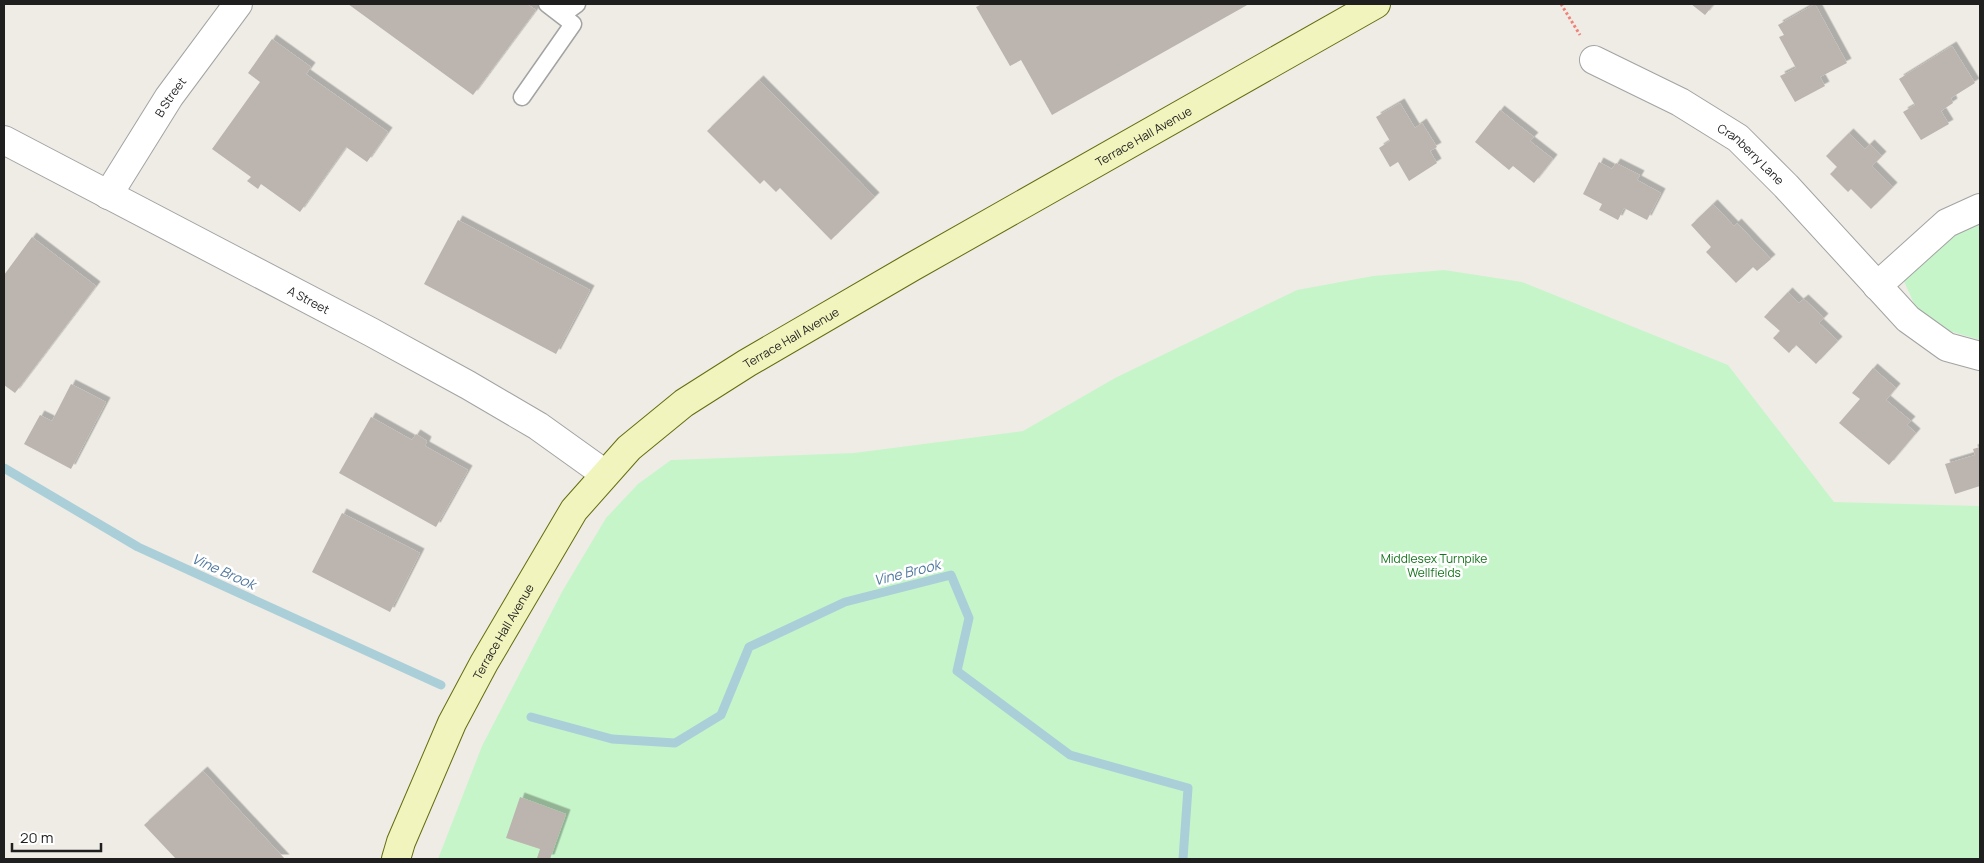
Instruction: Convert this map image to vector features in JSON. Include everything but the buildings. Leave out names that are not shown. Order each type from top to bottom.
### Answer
[{"type":"main road","name":"Terrace Hall Avenue","points":[[396,859],[401,842],[452,723],[479,671],[574,510],[629,448],[684,403],[747,363],[912,267],[1376,4]]},
{"type":"street","name":"B Street","points":[[108,195],[169,97],[238,4]]},
{"type":"street","name":"Cranberry Lane","points":[[1594,60],[1680,102],[1738,138],[1786,186],[1908,319],[1947,347],[1980,356]]},
{"type":"street","name":"A Street","points":[[4,140],[468,385],[538,426],[606,474]]},
{"type":"street","points":[[1877,286],[1947,223],[1980,208]]},
{"type":"lane","points":[[522,97],[573,24],[546,4]]},
{"type":"lane","points":[[562,16],[577,4]]},
{"type":"path","points":[[1561,4],[1594,60]]},
{"type":"green space","points":[[1980,214],[1980,340],[1946,330],[1916,308],[1903,279],[1917,260]]},
{"type":"green space","name":"Middlesex Turnpike Wellfields","points":[[1444,270],[1522,282],[1728,365],[1834,502],[1980,506],[1980,859],[438,859],[482,746],[563,590],[606,518],[638,484],[671,460],[854,453],[1023,431],[1115,378],[1297,290],[1373,276]]},
{"type":"waterway","name":"Vine Brook","points":[[4,468],[138,547],[441,685]]},
{"type":"waterway","name":"Vine Brook","points":[[531,717],[612,739],[675,743],[721,715],[749,647],[845,602],[951,575],[969,618],[957,671],[1070,755],[1188,788],[1183,859]]}]
